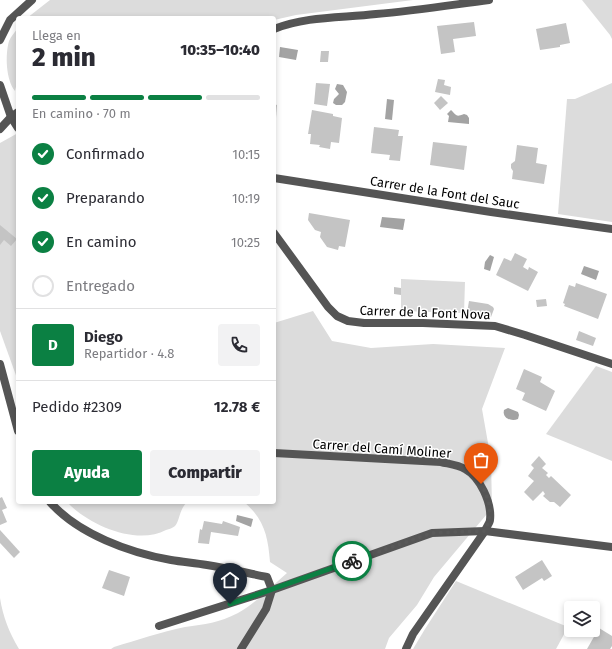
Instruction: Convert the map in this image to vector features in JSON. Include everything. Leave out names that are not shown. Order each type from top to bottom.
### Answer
[{"type":"street","points":[[0,40],[10,20],[32,0]]},
{"type":"street","points":[[276,28],[307,20],[376,14],[489,0]]},
{"type":"street","points":[[0,85],[15,115],[0,129]]},
{"type":"street","name":"Carrer de la Font del Sauc","points":[[276,178],[491,212],[612,229]]},
{"type":"street","name":"Carrer de la Font Nova","points":[[276,236],[328,307],[337,316],[348,321],[494,326],[612,364]]},
{"type":"street","points":[[0,364],[16,424]]},
{"type":"street","name":"Carrer del Camí Moliner","points":[[276,453],[441,462],[466,469],[481,484],[486,493],[489,504],[490,520],[484,531],[412,634],[406,649]]},
{"type":"street","points":[[52,504],[72,522],[99,537],[125,548],[170,560],[209,565],[267,577],[272,590],[266,608],[241,649]]},
{"type":"street","points":[[159,626],[272,590],[432,533],[484,531],[612,547]]},
{"type":"shaded area","points":[[50,0],[413,0],[296,15],[276,20],[276,16],[30,16]]},
{"type":"shaded area","points":[[582,0],[612,0],[612,39],[610,35]]},
{"type":"shaded area","points":[[16,31],[15,91],[10,81],[7,67],[7,53],[9,41]]},
{"type":"shaded area","points":[[280,47],[298,50],[296,60],[279,57]]},
{"type":"shaded area","points":[[612,83],[612,222],[558,214],[567,99],[575,99]]},
{"type":"shaded area","points":[[337,84],[343,85],[347,92],[345,102],[342,105],[336,105],[333,103],[334,99],[339,94],[335,89]]},
{"type":"shaded area","points":[[387,99],[394,100],[392,120],[385,119]]},
{"type":"shaded area","points":[[451,110],[457,115],[467,115],[469,118],[469,124],[448,122],[449,116],[447,114]]},
{"type":"shaded area","points":[[16,134],[16,375],[0,331],[0,143]]},
{"type":"shaded area","points":[[382,217],[405,219],[403,230],[380,227]]},
{"type":"shaded area","points":[[490,255],[494,257],[490,271],[484,269],[485,262]]},
{"type":"shaded area","points":[[584,266],[599,271],[596,280],[581,274]]},
{"type":"shaded area","points":[[401,279],[465,282],[464,313],[401,311]]},
{"type":"shaded area","points":[[313,311],[332,341],[371,348],[433,344],[505,348],[482,409],[491,460],[492,508],[434,577],[417,605],[389,638],[385,649],[111,649],[158,634],[225,619],[238,613],[251,604],[287,573],[270,562],[268,544],[264,529],[256,515],[246,504],[276,504],[276,322]]},
{"type":"shaded area","points":[[596,366],[612,372],[612,461],[546,434]]},
{"type":"shaded area","points":[[508,408],[518,412],[518,419],[510,420],[504,415],[504,410]]},
{"type":"shaded area","points":[[69,504],[185,504],[182,508],[177,524],[174,527],[154,534],[141,536],[114,531],[87,518]]},
{"type":"shaded area","points":[[237,515],[253,519],[251,527],[236,521]]},
{"type":"shaded area","points":[[456,581],[564,625],[564,634],[556,649],[413,649]]},
{"type":"shaded area","points":[[0,598],[7,624],[19,649],[0,649]]},
{"type":"building","points":[[474,22],[476,36],[453,39],[455,52],[441,54],[437,26]]},
{"type":"building","points":[[566,23],[570,43],[560,45],[560,47],[540,50],[536,29]]},
{"type":"building","points":[[321,51],[329,51],[328,62],[320,62]]},
{"type":"building","points":[[438,79],[445,80],[444,85],[451,87],[450,95],[435,92]]},
{"type":"building","points":[[316,83],[330,84],[327,106],[314,104]]},
{"type":"building","points":[[441,96],[448,103],[440,110],[434,103]]},
{"type":"building","points":[[312,110],[333,114],[333,116],[342,118],[339,143],[331,142],[330,149],[319,147],[320,145],[310,144],[311,134],[308,134]]},
{"type":"building","points":[[374,127],[399,130],[398,136],[403,136],[400,161],[389,160],[390,155],[371,153]]},
{"type":"building","points":[[433,142],[467,146],[464,170],[430,165]]},
{"type":"building","points":[[517,145],[538,148],[536,163],[547,165],[544,184],[512,179],[513,171],[511,164],[515,161]]},
{"type":"building","points":[[309,213],[350,220],[345,247],[339,246],[338,250],[327,247],[320,237],[321,232],[315,230],[308,220]]},
{"type":"building","points":[[0,225],[16,238],[16,240],[11,246],[4,240],[0,245]]},
{"type":"building","points":[[515,253],[527,259],[523,267],[528,270],[529,267],[538,272],[528,291],[496,275],[504,258],[511,261]]},
{"type":"building","points":[[576,283],[607,294],[598,319],[564,306],[565,304],[563,303],[569,285],[575,287]]},
{"type":"building","points":[[394,287],[401,288],[401,295],[394,294]]},
{"type":"building","points":[[546,299],[547,306],[537,307],[536,300]]},
{"type":"building","points":[[469,301],[488,304],[493,307],[494,309],[491,317],[467,313]]},
{"type":"building","points":[[579,331],[596,338],[593,346],[576,340]]},
{"type":"building","points":[[524,369],[542,377],[540,382],[555,391],[546,411],[522,400],[525,393],[516,389]]},
{"type":"building","points":[[539,456],[546,464],[542,468],[548,473],[546,475],[549,478],[551,476],[571,495],[560,507],[554,502],[550,502],[543,496],[545,494],[543,491],[533,501],[524,492],[534,481],[528,476],[534,468],[531,465]]},
{"type":"building","points":[[2,497],[7,508],[2,510],[7,522],[0,525],[0,498]]},
{"type":"building","points":[[204,521],[222,524],[223,521],[240,527],[238,536],[211,532],[209,544],[198,543],[200,529],[202,530]]},
{"type":"building","points":[[0,530],[20,552],[14,558],[0,543]]},
{"type":"building","points":[[542,560],[552,576],[544,581],[542,578],[523,590],[515,577]]},
{"type":"building","points":[[109,570],[130,577],[124,596],[102,588]]},
{"type":"building","points":[[600,629],[612,636],[612,646],[610,649],[587,649],[594,637],[600,637]]},
{"type":"way so far","points":[[352,561],[432,533],[484,531],[490,520],[489,504],[486,493],[481,484]]},
{"type":"route","points":[[230,604],[352,561]]}]
